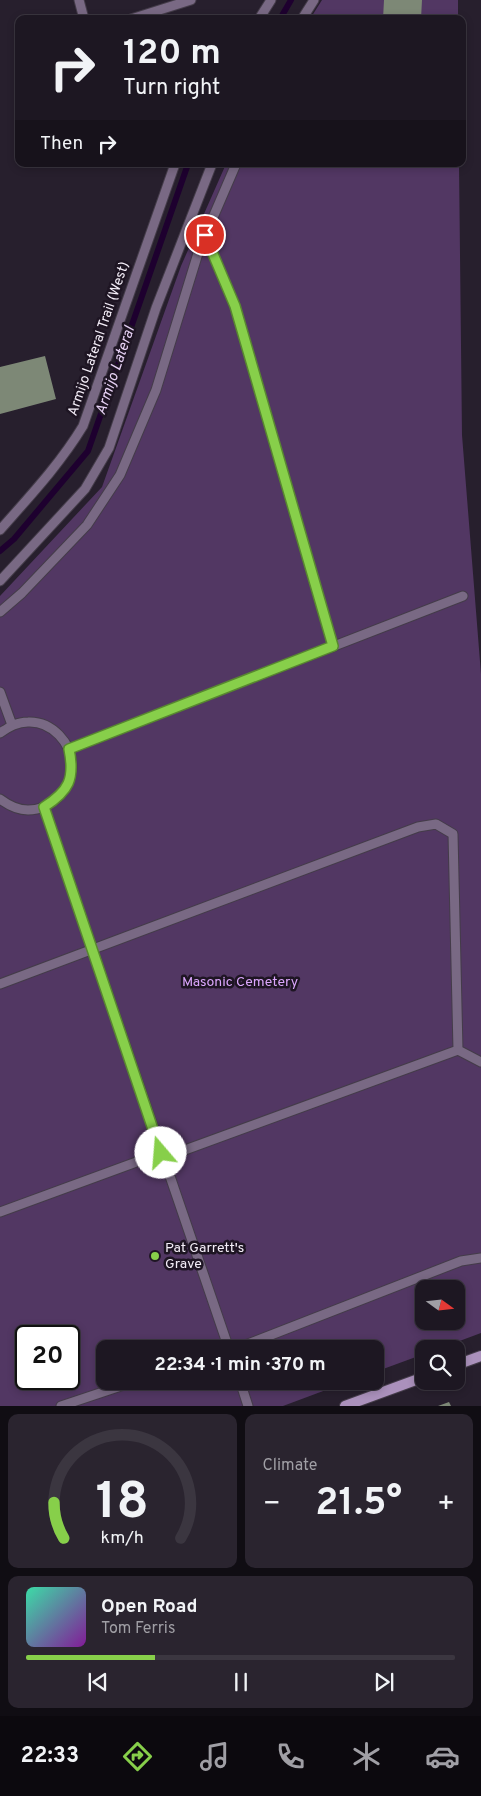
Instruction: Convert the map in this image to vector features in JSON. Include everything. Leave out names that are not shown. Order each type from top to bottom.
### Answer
[{"type":"street","points":[[465,1362],[481,1356]]},
{"type":"street","points":[[345,1406],[415,1380]]},
{"type":"lane","points":[[79,0],[83,15]]},
{"type":"lane","points":[[144,15],[191,0]]},
{"type":"lane","points":[[262,15],[271,0]]},
{"type":"lane","points":[[305,15],[314,0]]},
{"type":"lane","name":"Armijo Lateral Trail (West)","points":[[0,530],[54,469],[68,451],[83,426],[174,167]]},
{"type":"lane","points":[[0,581],[85,489],[109,448],[156,308],[211,167]]},
{"type":"lane","points":[[0,612],[22,593],[87,525],[120,476],[156,390],[205,235],[235,167]]},
{"type":"lane","points":[[205,235],[235,306],[333,646]]},
{"type":"lane","points":[[69,749],[463,596]]},
{"type":"lane","points":[[0,692],[12,725]]},
{"type":"lane","points":[[0,733],[12,725],[29,722],[46,725],[60,735],[69,749],[72,766],[68,784],[59,798],[44,807],[28,810],[11,807],[0,800]]},
{"type":"lane","points":[[44,807],[226,1340]]},
{"type":"lane","points":[[0,984],[418,828],[436,824],[453,834],[458,1050]]},
{"type":"lane","points":[[0,1212],[458,1050],[481,1062]]},
{"type":"lane","points":[[258,1340],[461,1261],[481,1258]]},
{"type":"lane","points":[[61,1406],[109,1390]]},
{"type":"lane","points":[[243,1390],[248,1406]]},
{"type":"green space","points":[[322,0],[458,0],[458,15],[313,15]]},
{"type":"green space","name":"Masonic Cemetery","points":[[225,167],[459,167],[462,435],[481,674],[481,1333],[462,1340],[415,1340],[415,1357],[384,1369],[384,1340],[96,1340],[96,1390],[326,1390],[283,1406],[0,1406],[0,596],[102,487],[181,266]]},
{"type":"building","points":[[384,0],[422,0],[421,15],[383,15]]},
{"type":"building","points":[[45,356],[56,399],[0,414],[0,367]]},
{"type":"building","points":[[449,1402],[451,1406],[438,1406]]},
{"type":"waterway","name":"Armijo Lateral","points":[[282,15],[291,0]]},
{"type":"waterway","name":"Armijo Lateral","points":[[0,551],[14,539],[88,451],[187,167]]},
{"type":"place","name":"Pat Garrett's Grave","points":[[155,1256]]},
{"type":"route","points":[[161,1153],[94,950],[44,807],[59,798],[68,784],[72,766],[69,749],[333,646],[235,306],[205,235]]}]
